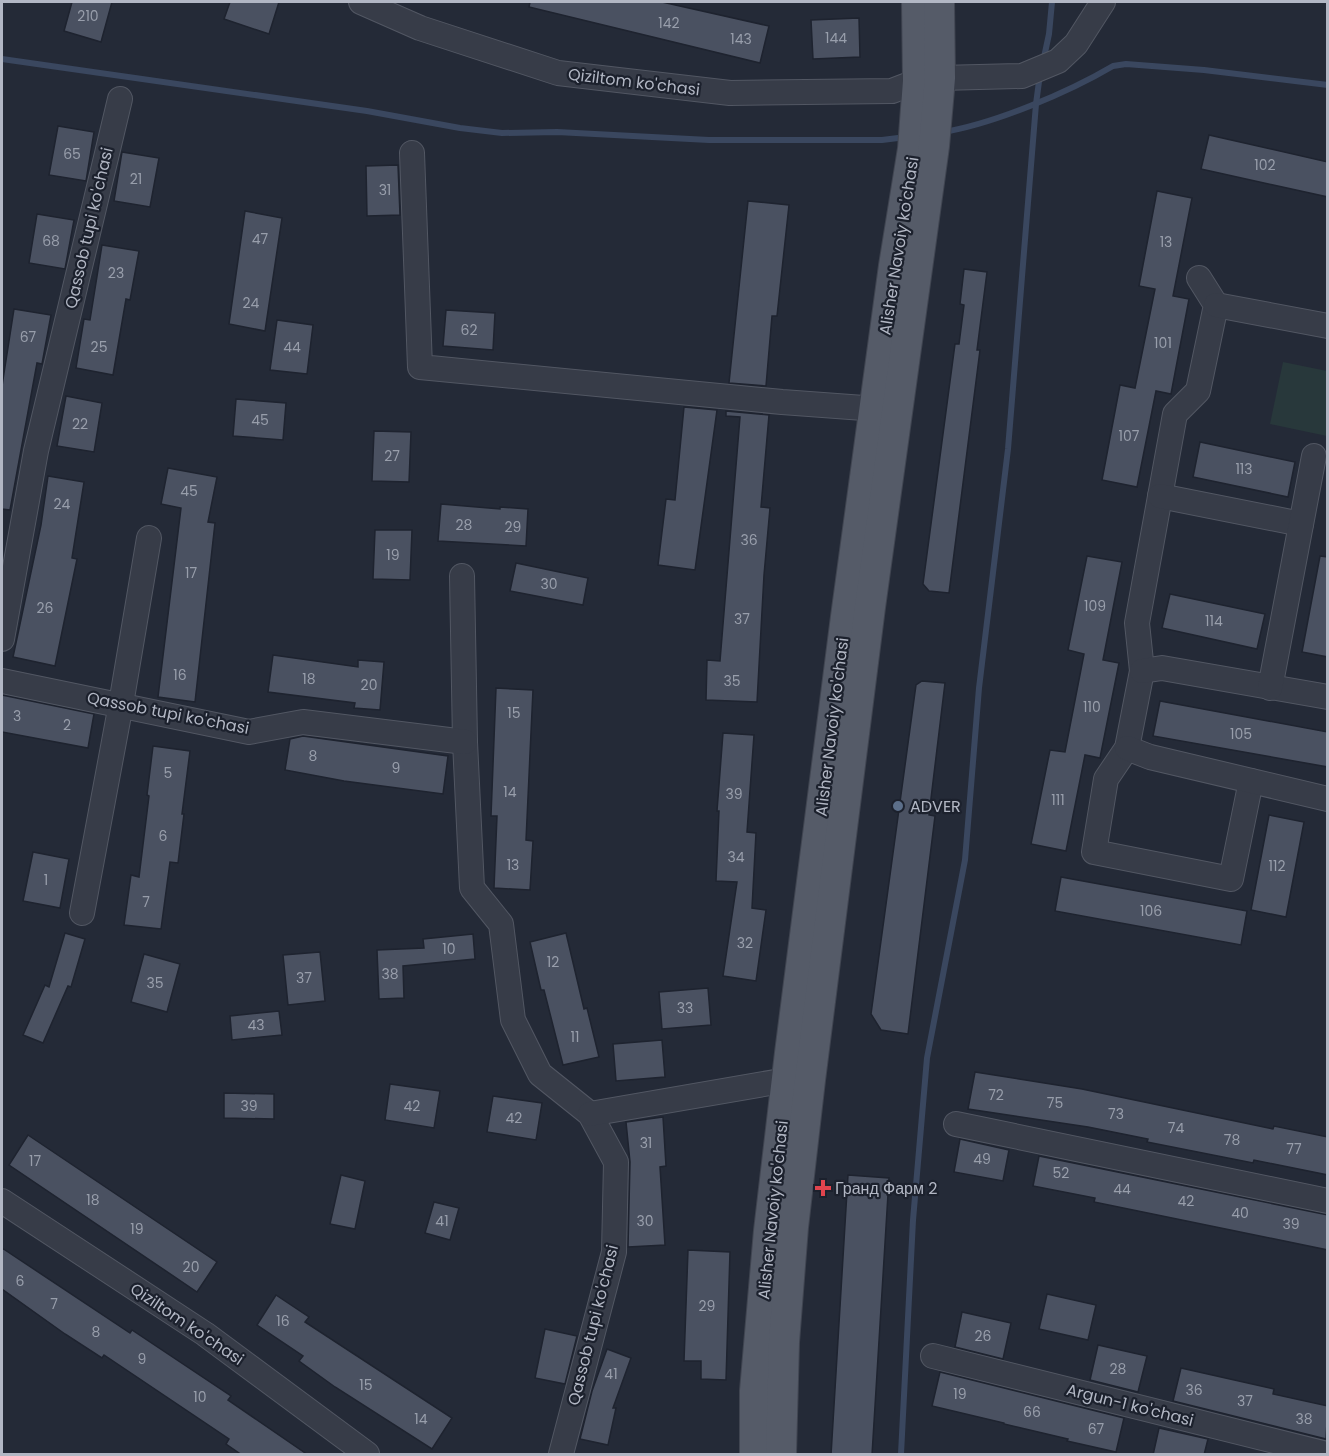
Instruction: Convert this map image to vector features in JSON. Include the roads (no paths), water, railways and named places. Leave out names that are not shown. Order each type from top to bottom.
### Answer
[{"type":"main road","name":"Alisher Navoiy ko'chasi","points":[[917,2],[929,80]]},
{"type":"main road","name":"Alisher Navoiy ko'chasi","points":[[755,1455],[755,1391],[769,1231],[799,1080],[886,409],[894,266],[924,148],[929,80],[939,2]]},
{"type":"main road","name":"Alisher Navoiy ko'chasi","points":[[781,1455],[786,1319],[794,1227],[799,1080]]},
{"type":"street","name":"Qiziltom ko'chasi","points":[[361,2],[420,28],[558,73],[730,93],[892,91],[929,80],[1022,76],[1058,61],[1076,44],[1103,2]]},
{"type":"street","name":"Qassob tupi ko'chasi","points":[[2,639],[36,451],[120,99]]},
{"type":"street","points":[[412,153],[420,368],[782,402],[886,409]]},
{"type":"street","points":[[1199,278],[1216,305],[1197,392],[1175,414],[1137,623],[1142,671],[1127,748],[1106,779],[1094,852],[1231,879],[1251,781]]},
{"type":"street","points":[[1216,305],[1328,326]]},
{"type":"street","points":[[1270,688],[1314,456]]},
{"type":"street","points":[[1160,496],[1302,524]]},
{"type":"street","points":[[82,913],[149,538]]},
{"type":"street","points":[[462,576],[465,742]]},
{"type":"street","points":[[1142,671],[1162,668],[1328,697]]},
{"type":"street","name":"Qassob tupi ko'chasi","points":[[2,681],[249,732],[303,722],[465,742],[472,888],[501,924],[513,1020],[540,1074],[590,1114],[616,1162],[614,1252],[561,1455]]},
{"type":"street","points":[[1127,748],[1150,757],[1328,799]]},
{"type":"street","points":[[590,1114],[799,1080]]},
{"type":"street","points":[[956,1124],[1328,1201]]},
{"type":"street","name":"Qiziltom ko'chasi","points":[[2,1201],[205,1334],[367,1455]]},
{"type":"street","name":"Argun-1 ko'chasi","points":[[933,1356],[1327,1455]]},
{"type":"waterway","points":[[1043,62],[1052,2]]},
{"type":"waterway","points":[[2,59],[367,111],[460,128],[502,133],[557,132],[709,140],[882,140],[906,137]]},
{"type":"waterway","points":[[943,132],[985,122],[1031,106],[1113,66],[1126,64],[1204,70],[1328,85]]},
{"type":"waterway","points":[[901,1454],[913,1220],[927,1058],[965,860],[979,688],[1008,449],[1040,74]]},
{"type":"place","name":"ADVER","points":[[898,806]]},
{"type":"place","name":"Гранд Фарм 2","points":[[823,1188]]}]
